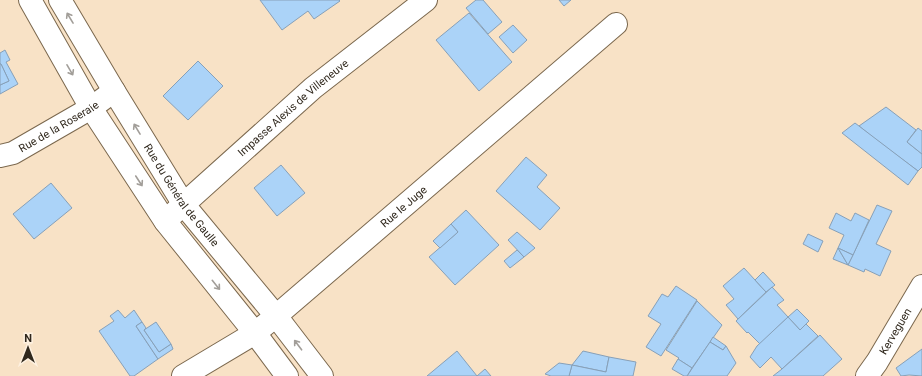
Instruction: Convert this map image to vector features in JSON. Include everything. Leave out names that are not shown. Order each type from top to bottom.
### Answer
[{"type":"street","points":[[30,0],[91,108],[165,221],[288,376]]},
{"type":"street","name":"Rue du Général de Gaulle","points":[[60,0],[184,205],[276,316],[322,376]]},
{"type":"street","name":"Impasse Alexis de Villeneuve","points":[[165,221],[313,88],[426,0]]},
{"type":"street","name":"Rue le Juge","points":[[183,376],[255,333],[276,316],[616,24]]},
{"type":"street","name":"Rue de la Roseraie","points":[[0,156],[13,153],[91,108],[114,91]]},
{"type":"street","name":"Kerveguen","points":[[867,376],[920,297]]},
{"type":"building","points":[[260,0],[340,1],[314,19],[308,11],[282,30]]},
{"type":"building","points":[[476,0],[483,0],[502,22],[488,34],[466,8]]},
{"type":"building","points":[[559,0],[571,0],[564,6]]},
{"type":"building","points":[[469,13],[512,62],[479,91],[436,40]]},
{"type":"building","points":[[513,25],[527,40],[513,53],[499,37]]},
{"type":"building","points":[[5,50],[10,60],[6,62],[18,84],[0,94],[0,85],[9,81],[0,64],[0,53]]},
{"type":"building","points":[[198,61],[223,86],[188,120],[163,96]]},
{"type":"building","points":[[0,64],[9,81],[0,85]]},
{"type":"building","points":[[886,107],[916,130],[907,142],[922,154],[922,167],[918,171],[859,126]]},
{"type":"building","points":[[855,123],[918,171],[908,185],[842,133]]},
{"type":"building","points":[[918,128],[922,131],[922,154],[907,142]]},
{"type":"building","points":[[526,157],[547,175],[537,187],[560,208],[540,230],[496,191]]},
{"type":"building","points":[[281,165],[305,193],[277,216],[254,188]]},
{"type":"building","points":[[51,183],[72,208],[34,239],[13,214]]},
{"type":"building","points":[[877,205],[892,211],[876,244],[891,251],[880,276],[865,269],[864,272],[848,265]]},
{"type":"building","points":[[466,210],[499,245],[455,285],[429,257],[458,232],[451,224]]},
{"type":"building","points":[[836,213],[851,221],[855,213],[869,220],[853,255],[838,248],[844,235],[829,228]]},
{"type":"building","points":[[451,224],[458,232],[440,248],[433,241]]},
{"type":"building","points":[[517,232],[535,248],[524,257],[508,240]]},
{"type":"building","points":[[808,234],[823,241],[818,252],[803,244]]},
{"type":"building","points":[[838,248],[848,265],[833,259]]},
{"type":"building","points":[[838,248],[853,255],[848,265]]},
{"type":"building","points":[[517,250],[524,257],[510,268],[504,261]]},
{"type":"building","points":[[744,268],[766,292],[738,319],[726,305],[734,299],[723,286]]},
{"type":"building","points":[[763,272],[775,285],[766,292],[755,280]]},
{"type":"building","points":[[676,286],[697,300],[661,356],[646,347],[661,324],[648,316],[662,294],[668,297]]},
{"type":"building","points":[[772,287],[784,300],[777,305],[788,317],[760,344],[736,321]]},
{"type":"building","points":[[697,301],[722,325],[692,368],[666,350]]},
{"type":"building","points":[[797,309],[809,321],[800,330],[788,317]]},
{"type":"building","points":[[118,310],[125,318],[134,310],[142,322],[136,326],[158,359],[134,376],[130,376],[99,331],[114,321],[110,316]]},
{"type":"building","points":[[788,317],[800,330],[806,324],[818,336],[782,369],[771,357],[760,368],[750,357],[757,346]]},
{"type":"building","points":[[142,322],[146,328],[144,330],[159,352],[171,344],[173,349],[158,359],[136,326]]},
{"type":"building","points":[[156,322],[171,344],[159,352],[144,330]]},
{"type":"building","points":[[820,335],[842,359],[823,376],[773,376],[782,369]]},
{"type":"building","points":[[713,337],[726,346],[723,350],[710,342]]},
{"type":"building","points":[[710,342],[723,350],[726,346],[736,363],[727,376],[687,376]]},
{"type":"building","points":[[922,349],[922,376],[901,376],[896,368]]},
{"type":"building","points":[[457,351],[477,376],[427,376]]},
{"type":"building","points":[[583,351],[609,357],[606,372],[572,365]]},
{"type":"building","points":[[609,357],[636,362],[633,376],[569,376],[572,365],[606,372]]},
{"type":"building","points":[[678,359],[692,368],[687,376],[684,376],[672,369]]},
{"type":"building","points":[[559,363],[572,365],[569,376],[551,376],[545,374]]},
{"type":"building","points":[[485,369],[491,376],[477,376]]}]
